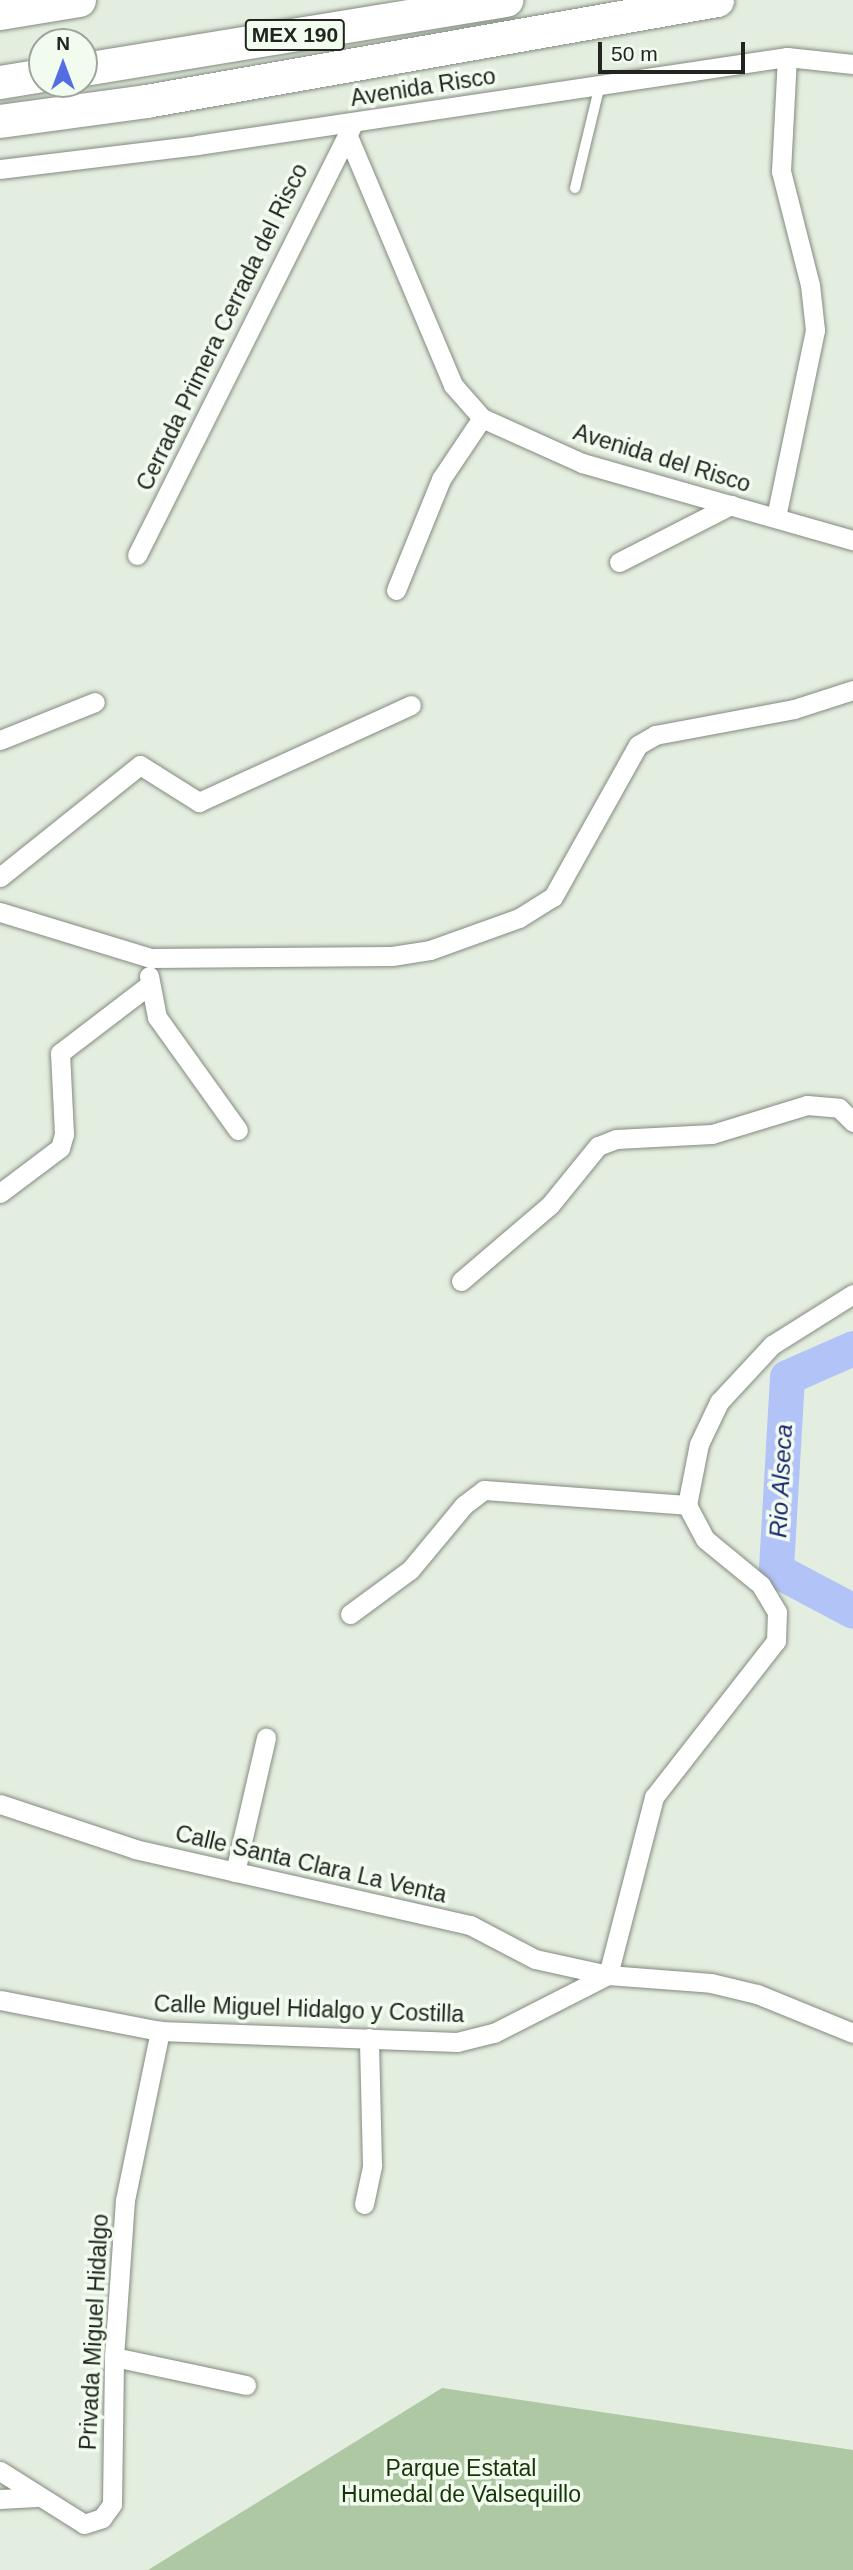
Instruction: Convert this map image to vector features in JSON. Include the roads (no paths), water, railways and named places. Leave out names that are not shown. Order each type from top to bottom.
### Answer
[{"type":"highway","points":[[0,13],[79,0]]},
{"type":"highway","name":"MEX 190","points":[[98,67],[506,0]]},
{"type":"highway","points":[[0,121],[160,99],[717,0]]},
{"type":"highway","points":[[0,82],[28,77]]},
{"type":"street","name":"Avenida Risco","points":[[0,169],[350,129],[600,85],[787,57],[853,64]]},
{"type":"street","points":[[776,517],[815,330],[810,285],[781,171],[787,57]]},
{"type":"street","name":"Avenida del Risco","points":[[350,129],[453,385],[482,418],[582,463],[853,540]]},
{"type":"street","name":"Cerrada Primera Cerrada del Risco","points":[[137,555],[350,129]]},
{"type":"street","points":[[396,590],[441,479],[482,418]]},
{"type":"street","points":[[619,562],[731,505]]},
{"type":"street","points":[[0,912],[150,958],[392,956],[430,950],[519,918],[553,897],[638,745],[655,735],[794,709],[853,690]]},
{"type":"street","points":[[0,740],[95,702]]},
{"type":"street","points":[[0,877],[140,765],[199,803],[411,705]]},
{"type":"street","points":[[150,958],[149,985],[157,1017],[238,1130]]},
{"type":"street","points":[[0,1193],[60,1148],[60,1053],[149,985]]},
{"type":"street","points":[[461,1281],[550,1205],[598,1146],[615,1139],[712,1134],[807,1105],[839,1108],[853,1122]]},
{"type":"street","points":[[853,1294],[772,1345],[719,1402],[699,1444],[687,1505],[705,1539],[761,1585],[777,1612],[776,1641],[654,1797],[608,1975],[711,1983],[794,2007],[853,2033]]},
{"type":"street","points":[[350,1614],[410,1570],[464,1505],[484,1490],[687,1505]]},
{"type":"street","points":[[235,1872],[266,1738]]},
{"type":"street","name":"Calle Santa Clara La Venta","points":[[0,1804],[135,1849],[470,1925],[535,1959],[608,1975]]},
{"type":"street","name":"Calle Miguel Hidalgo y Costilla","points":[[0,2000],[160,2031],[474,2040],[608,1975]]},
{"type":"street","name":"Privada Miguel Hidalgo","points":[[0,2471],[36,2497],[84,2524],[102,2518],[112,2504],[114,2357],[125,2200],[160,2031]]},
{"type":"street","points":[[364,2204],[372,2165],[369,2038]]},
{"type":"street","points":[[114,2357],[246,2385]]},
{"type":"street","points":[[0,2499],[36,2497]]},
{"type":"lane","points":[[575,188],[600,85]]},
{"type":"waterway","name":"Rio Alseca","points":[[853,1348],[787,1377],[776,1570],[853,1611]]},
{"type":"park label","name":"Parque Estatal Humedal de Valsequillo","points":[[461,2481]]}]
